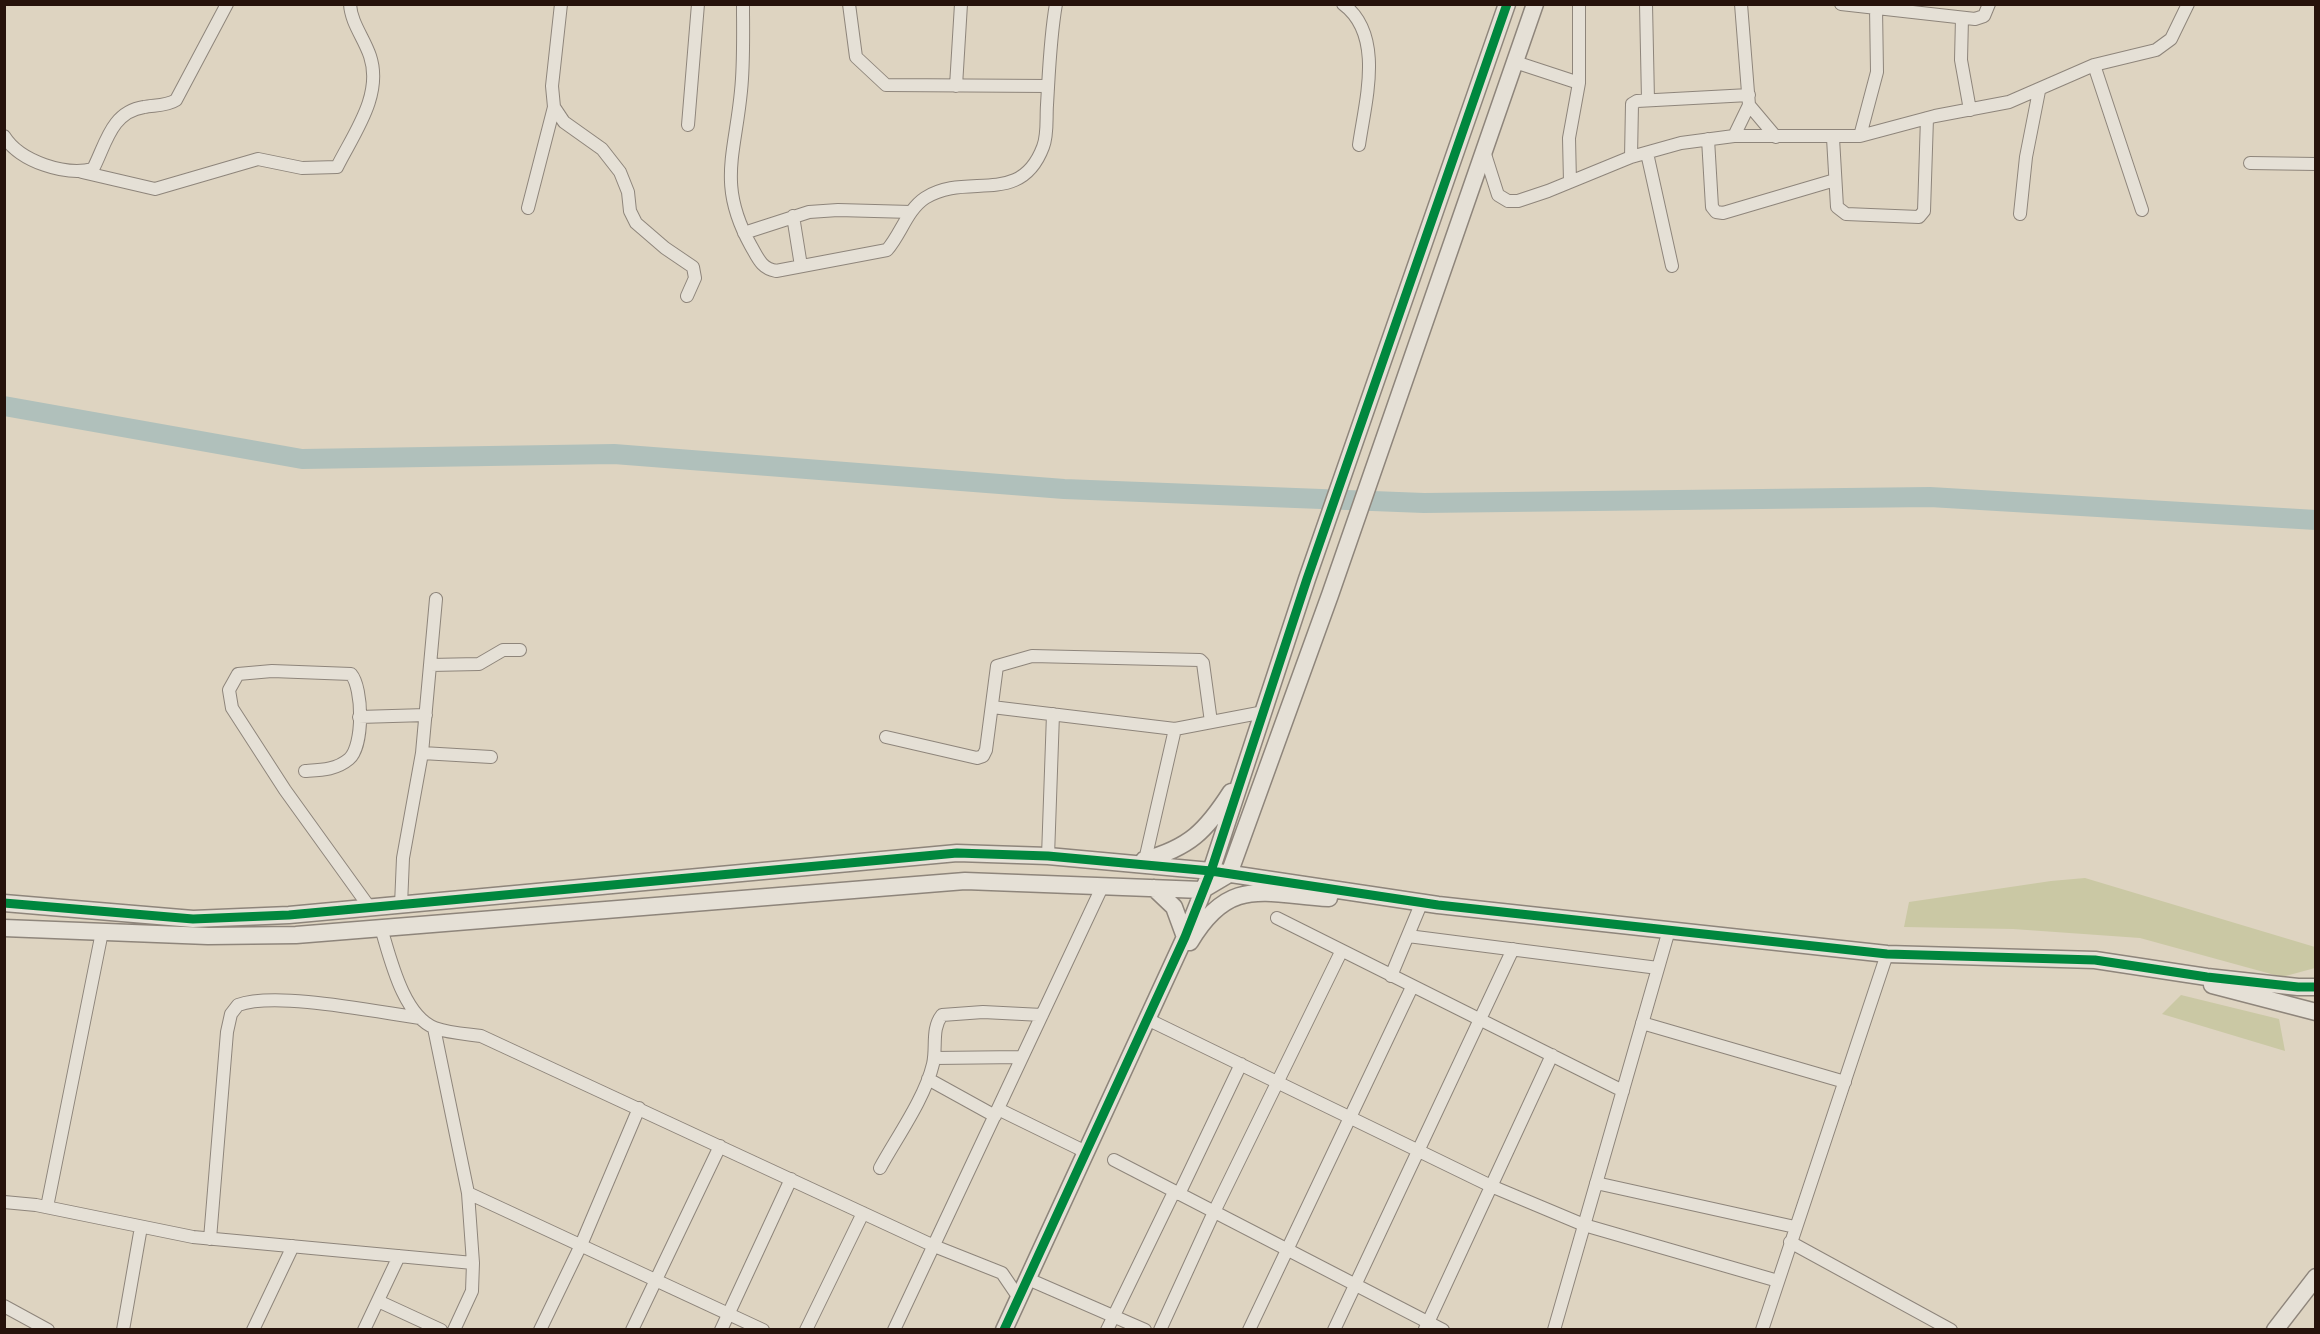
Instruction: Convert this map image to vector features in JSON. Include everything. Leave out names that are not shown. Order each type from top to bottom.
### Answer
[{"type":"street","points":[[82,172],[93,169],[107,135],[124,115],[140,107],[171,104],[176,100],[227,4]]},
{"type":"street","points":[[4,136],[31,159],[155,189],[258,159],[302,168],[337,167],[369,103],[375,85],[370,55],[355,23],[350,4]]},
{"type":"street","points":[[528,208],[554,107],[552,86],[561,4]]},
{"type":"street","points":[[688,125],[698,4]]},
{"type":"street","points":[[743,4],[741,93],[730,158],[734,213],[761,264],[768,269],[801,266],[887,250],[911,212],[926,198],[956,188],[995,186],[1016,181],[1032,169],[1044,145],[1056,4]]},
{"type":"street","points":[[849,4],[856,57],[886,85],[1048,86]]},
{"type":"street","points":[[956,86],[961,4]]},
{"type":"street","points":[[1343,4],[1361,22],[1367,48],[1369,73],[1359,145]]},
{"type":"street","points":[[1004,1329],[1185,937],[1211,871],[1307,579],[1507,4]]},
{"type":"street","points":[[4,928],[219,936],[296,935],[965,880],[1202,890],[1229,874],[1330,595],[1535,4]]},
{"type":"street","points":[[1569,182],[1569,138],[1579,82],[1579,4]]},
{"type":"street","points":[[1646,4],[1648,100]]},
{"type":"street","points":[[1734,136],[1749,100],[1741,4]]},
{"type":"street","points":[[1841,4],[1918,9],[1975,19],[1984,16],[1989,4]]},
{"type":"street","points":[[1484,151],[1498,195],[1508,201],[1518,201],[1631,157],[1708,139],[1734,136],[1833,138],[1860,136],[1927,118],[2009,102],[2039,91],[2094,65],[2156,50],[2171,39],[2188,4]]},
{"type":"street","points":[[1860,136],[1877,72],[1876,8]]},
{"type":"street","points":[[1962,18],[1961,60],[1970,110]]},
{"type":"street","points":[[1515,62],[1579,82]]},
{"type":"street","points":[[2094,65],[2142,210]]},
{"type":"street","points":[[2020,214],[2026,157],[2039,91]]},
{"type":"street","points":[[1631,157],[1632,104],[1648,100],[1749,100]]},
{"type":"street","points":[[1749,100],[1776,136]]},
{"type":"street","points":[[554,107],[564,123],[602,149],[620,172],[628,192],[630,211],[636,223],[665,248],[693,267],[695,278],[687,296]]},
{"type":"street","points":[[1833,138],[1837,207],[1846,214],[1923,215],[1927,118]]},
{"type":"street","points":[[1708,139],[1712,207],[1716,212],[1723,213],[1835,180]]},
{"type":"street","points":[[1647,153],[1672,266]]},
{"type":"street","points":[[2250,163],[2316,164]]},
{"type":"street","points":[[744,233],[793,216],[838,210],[911,212]]},
{"type":"street","points":[[793,216],[801,266]]},
{"type":"street","points":[[401,905],[403,858],[422,753],[436,599]]},
{"type":"street","points":[[430,665],[479,664],[503,650],[520,650]]},
{"type":"street","points":[[886,737],[977,758],[983,756],[986,750],[997,666],[1032,656],[1195,659],[1203,663],[1211,722]]},
{"type":"street","points":[[305,771],[335,768],[351,758],[359,731],[357,680],[351,674],[272,671],[238,674],[229,690],[232,708],[279,781],[370,908]]},
{"type":"street","points":[[992,706],[1175,729],[1264,712]]},
{"type":"street","points":[[359,717],[426,714]]},
{"type":"street","points":[[1048,856],[1053,714]]},
{"type":"street","points":[[1139,862],[1175,729]]},
{"type":"street","points":[[422,753],[491,757]]},
{"type":"street","points":[[1139,862],[1187,844],[1212,823],[1246,769]]},
{"type":"street","points":[[4,903],[193,919],[370,908],[957,853],[1139,862],[1429,905]]},
{"type":"street","points":[[894,1329],[1103,885]]},
{"type":"street","points":[[1154,888],[1174,907],[1185,937]]},
{"type":"street","points":[[1159,993],[1209,914],[1232,896],[1251,894],[1429,905],[1887,954],[2095,960],[2298,987],[2316,987]]},
{"type":"street","points":[[1391,976],[1408,936],[1429,905]]},
{"type":"street","points":[[1277,918],[1341,952],[1623,1090]]},
{"type":"street","points":[[381,928],[401,989],[420,1018],[434,1028],[481,1036],[934,1245],[1002,1272],[1018,1298]]},
{"type":"street","points":[[1554,1329],[1669,930]]},
{"type":"street","points":[[47,1207],[102,932]]},
{"type":"street","points":[[1408,936],[1658,968]]},
{"type":"street","points":[[1334,1329],[1513,949]]},
{"type":"street","points":[[1160,1329],[1214,1212],[1341,952]]},
{"type":"street","points":[[1762,1329],[1887,954]]},
{"type":"street","points":[[2169,971],[2238,993],[2316,1012]]},
{"type":"street","points":[[1250,1329],[1412,987]]},
{"type":"street","points":[[210,1239],[227,1032],[231,1014],[238,1005],[262,1000],[320,1004],[420,1018]]},
{"type":"street","points":[[880,1168],[928,1079],[934,1058],[936,1023],[942,1015],[983,1012],[1042,1015]]},
{"type":"street","points":[[1147,1019],[1491,1186],[1584,1225],[1778,1281]]},
{"type":"street","points":[[1642,1023],[1845,1082]]},
{"type":"street","points":[[434,1028],[468,1193],[473,1263],[472,1291],[454,1329]]},
{"type":"street","points":[[1426,1326],[1552,1055]]},
{"type":"street","points":[[934,1058],[1022,1057]]},
{"type":"street","points":[[1107,1329],[1241,1064]]},
{"type":"street","points":[[928,1079],[996,1113],[1086,1152]]},
{"type":"street","points":[[540,1329],[581,1245],[639,1108]]},
{"type":"street","points":[[632,1329],[720,1146]]},
{"type":"street","points":[[1114,1160],[1355,1285],[1426,1326],[1443,1329]]},
{"type":"street","points":[[721,1329],[791,1179]]},
{"type":"street","points":[[1596,1183],[1795,1227]]},
{"type":"street","points":[[468,1193],[763,1329]]},
{"type":"street","points":[[4,1202],[47,1207],[210,1239],[473,1263]]},
{"type":"street","points":[[806,1329],[863,1212]]},
{"type":"street","points":[[123,1329],[141,1227]]},
{"type":"street","points":[[1790,1242],[1951,1329]]},
{"type":"street","points":[[253,1329],[293,1246]]},
{"type":"street","points":[[364,1329],[399,1256]]},
{"type":"street","points":[[2275,1329],[2316,1277]]},
{"type":"street","points":[[1028,1279],[1145,1329]]},
{"type":"street","points":[[378,1301],[441,1329]]},
{"type":"street","points":[[4,1306],[48,1329]]},
{"type":"shaded area","points":[[2085,878],[2315,947],[2315,968],[2282,977],[2140,938],[2013,929],[1904,927],[1909,902]]},
{"type":"shaded area","points":[[2181,995],[2279,1019],[2285,1051],[2162,1014]]},
{"type":"waterway","points":[[4,406],[302,459],[614,454],[1064,489],[1424,503],[1930,497],[2316,520]]},
{"type":"cycle path","points":[[1004,1330],[1185,937],[1211,871],[1307,579],[1507,4]]},
{"type":"cycle path","points":[[4,903],[193,919],[289,915],[957,853],[1048,856],[1211,871],[1438,905],[1887,954],[2095,960],[2207,977],[2316,987]]}]
